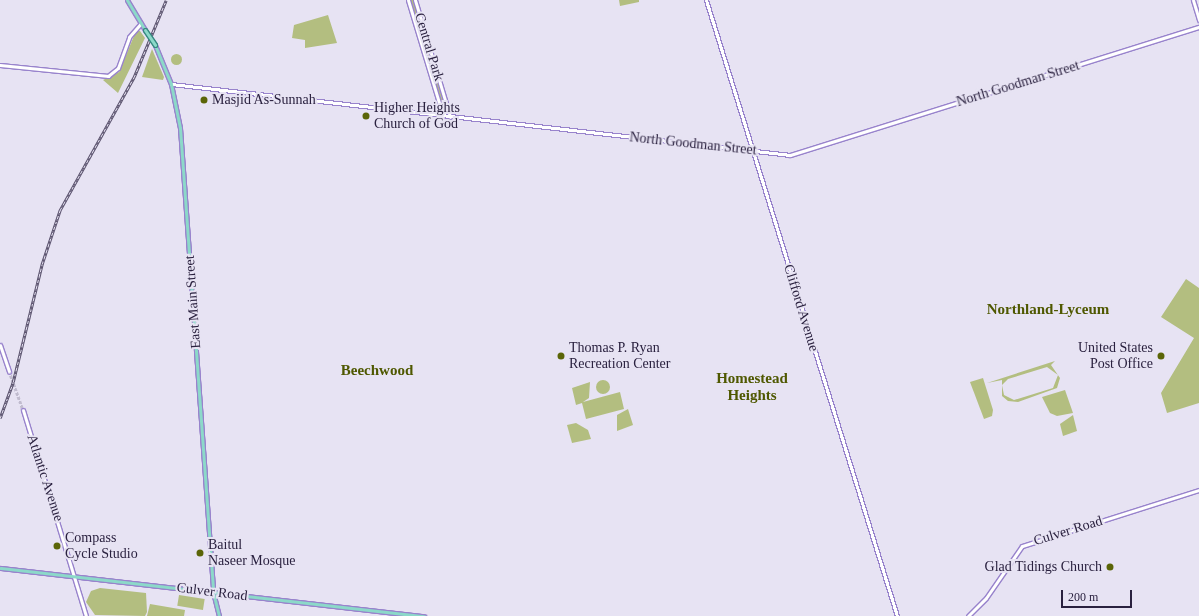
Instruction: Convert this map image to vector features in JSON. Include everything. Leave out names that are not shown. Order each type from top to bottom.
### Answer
[{"type":"main road","name":"East Main Street","points":[[127,0],[155,46],[171,84],[180,128],[213,592],[219,616]]},
{"type":"main road","name":"Central Park","points":[[408,0],[443,116]]},
{"type":"main road","name":"Central Park","points":[[415,0],[450,117]]},
{"type":"main road","name":"Clifford Avenue","points":[[706,0],[897,616]]},
{"type":"main road","points":[[1193,0],[1199,20]]},
{"type":"main road","points":[[0,65],[100,77],[112,74],[132,30],[141,23]]},
{"type":"main road","name":"North Goodman Street","points":[[171,84],[752,151],[797,153],[1199,27]]},
{"type":"main road","points":[[0,345],[9,371]]},
{"type":"main road","name":"Atlantic Avenue","points":[[23,410],[86,616]]},
{"type":"main road","name":"Culver Road","points":[[968,616],[986,598],[1022,546],[1199,490]]},
{"type":"main road","name":"Culver Road","points":[[0,568],[424,616]]},
{"type":"green space","points":[[409,0],[414,0],[446,112],[443,112]]},
{"type":"green space","points":[[619,0],[639,0],[639,2],[620,6]]},
{"type":"green space","points":[[328,15],[337,43],[305,48],[305,40],[292,38],[294,25]]},
{"type":"green space","points":[[136,31],[140,31],[145,38],[118,93],[103,80],[119,72]]},
{"type":"green space","points":[[152,49],[164,77],[163,80],[142,77]]},
{"type":"green space","points":[[174,54],[178,54],[180,55],[180,63],[174,64],[171,61],[171,57]]},
{"type":"green space","points":[[1186,279],[1199,288],[1199,403],[1167,413],[1161,393],[1194,338],[1161,317]]},
{"type":"green space","points":[[1055,361],[1051,365],[1058,375],[1047,367],[1008,379],[1002,385],[1002,380],[987,383]]},
{"type":"green space","points":[[1058,375],[1060,378],[1057,388],[1018,402],[1008,401],[1002,396],[1002,385],[1004,395],[1014,400],[1053,388]]},
{"type":"green space","points":[[983,378],[993,410],[992,416],[984,419],[970,382]]},
{"type":"green space","points":[[603,380],[608,382],[610,387],[608,392],[603,394],[598,392],[596,387],[598,382]]},
{"type":"green space","points":[[590,382],[589,398],[583,402],[620,392],[624,409],[586,419],[582,403],[576,405],[572,388]]},
{"type":"green space","points":[[1065,390],[1073,413],[1057,416],[1050,413],[1042,397]]},
{"type":"green space","points":[[628,409],[633,425],[617,431],[617,415]]},
{"type":"green space","points":[[1073,415],[1077,431],[1063,436],[1060,424]]},
{"type":"green space","points":[[576,423],[588,430],[591,439],[572,443],[567,425]]},
{"type":"green space","points":[[100,588],[146,593],[147,612],[145,616],[95,615],[86,602],[91,591]]},
{"type":"green space","points":[[179,595],[205,599],[203,610],[177,606]]},
{"type":"green space","points":[[150,604],[185,610],[184,616],[147,616]]},
{"type":"tunnel","points":[[9,371],[23,410]]},
{"type":"railway","points":[[0,418],[13,382],[42,264],[60,210],[134,77],[166,0]]},
{"type":"place","name":"Masjid As-Sunnah","points":[[204,100]]},
{"type":"place","name":"Higher Heights Church of God","points":[[366,116]]},
{"type":"place","name":"Thomas P. Ryan Recreation Center","points":[[561,356]]},
{"type":"place","name":"United States Post Office","points":[[1161,356]]},
{"type":"place","name":"Compass Cycle Studio","points":[[57,546]]},
{"type":"place","name":"Baitul Naseer Mosque","points":[[200,553]]},
{"type":"place","name":"Glad Tidings Church","points":[[1110,567]]},
{"type":"district","name":"Northland-Lyceum","points":[[1048,310]]},
{"type":"district","name":"Beechwood","points":[[377,371]]},
{"type":"district","name":"Homestead Heights","points":[[752,386]]}]
